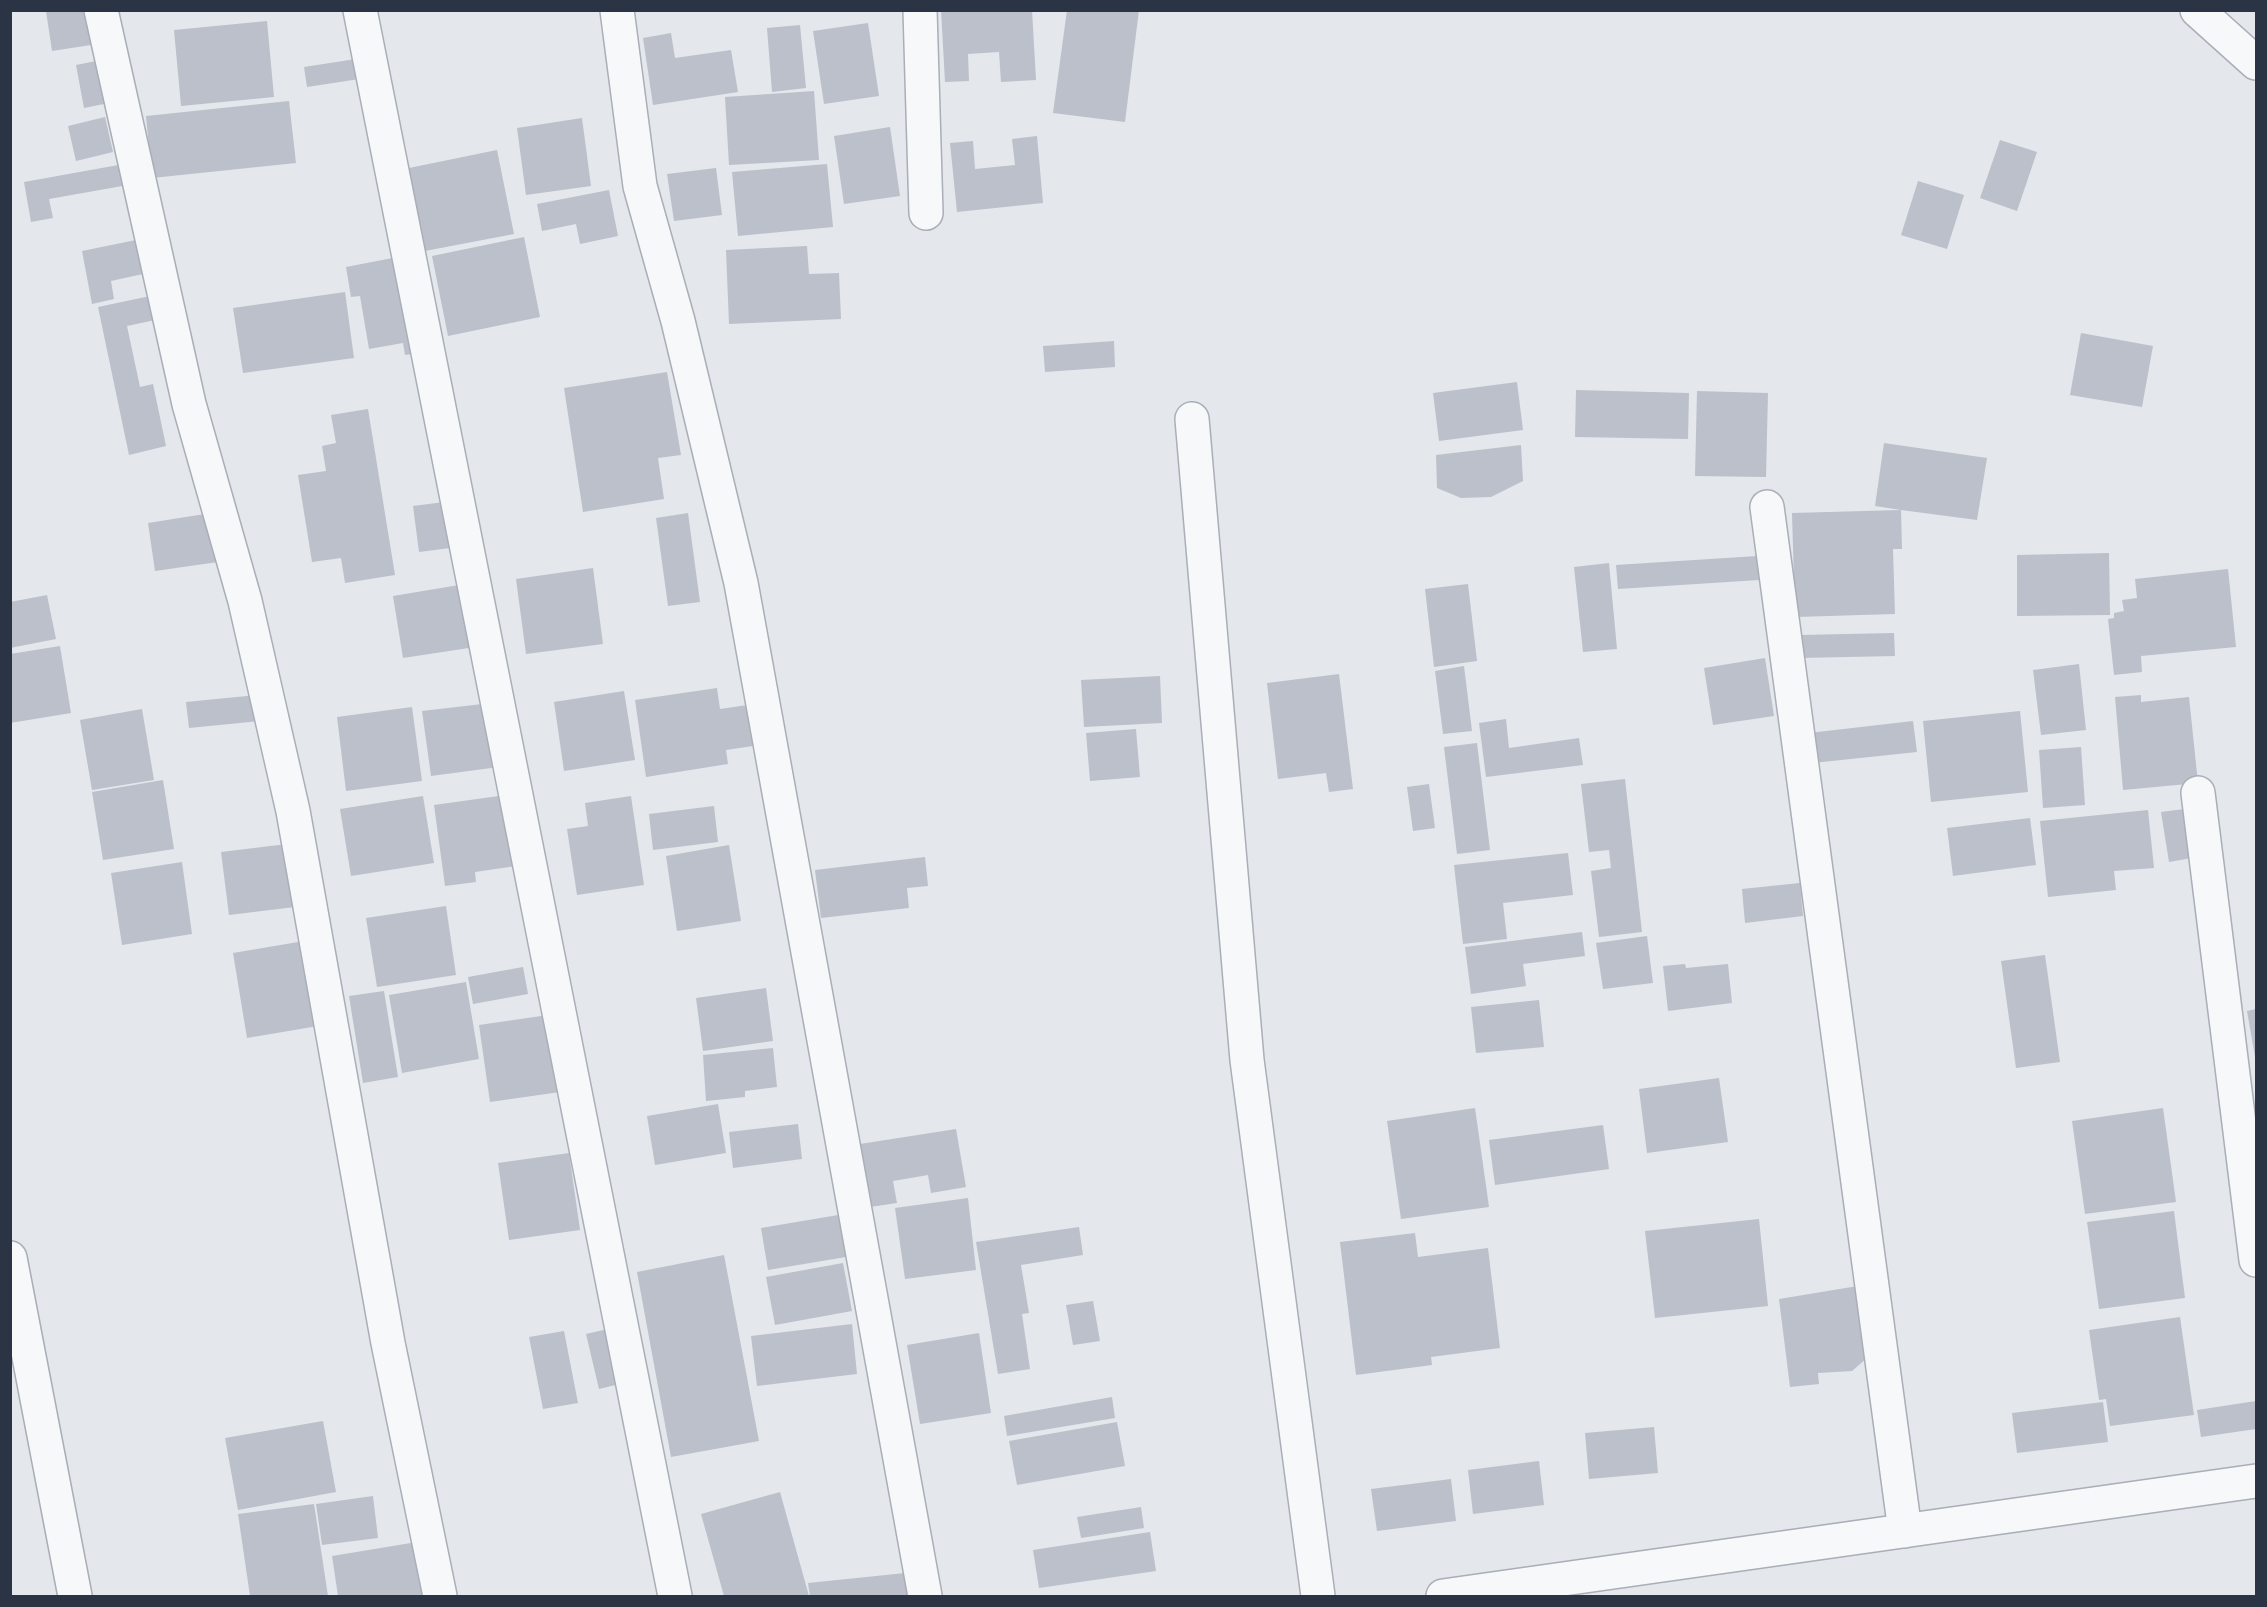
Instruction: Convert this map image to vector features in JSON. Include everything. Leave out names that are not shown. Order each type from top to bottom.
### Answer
[{"type":"street","points":[[101,10],[189,404],[245,602],[293,811],[387,1343],[440,1596]]},
{"type":"street","points":[[360,10],[675,1596]]},
{"type":"street","points":[[617,10],[640,186],[678,321],[741,583],[925,1596]]},
{"type":"street","points":[[920,10],[926,213]]},
{"type":"street","points":[[2197,10],[2256,63]]},
{"type":"street","points":[[1192,418],[1247,1060],[1318,1596]]},
{"type":"street","points":[[1767,507],[1905,1531]]},
{"type":"street","points":[[2198,793],[2256,1260]]},
{"type":"street","points":[[10,1258],[75,1596]]},
{"type":"street","points":[[1443,1596],[2256,1480]]},
{"type":"building","points":[[86,10],[91,45],[52,51],[46,11]]},
{"type":"building","points":[[941,10],[1032,10],[1036,80],[1001,82],[999,52],[968,54],[969,81],[945,82]]},
{"type":"building","points":[[1067,10],[1139,10],[1125,122],[1053,113]]},
{"type":"building","points":[[267,21],[274,97],[181,106],[174,30]]},
{"type":"building","points":[[868,23],[879,96],[824,104],[813,31]]},
{"type":"building","points":[[800,25],[806,88],[772,92],[767,28]]},
{"type":"building","points":[[671,33],[675,58],[731,50],[738,92],[653,105],[643,38]]},
{"type":"building","points":[[362,58],[366,78],[307,87],[304,67]]},
{"type":"building","points":[[101,60],[109,103],[84,108],[76,65]]},
{"type":"building","points":[[814,91],[819,160],[729,165],[725,97]]},
{"type":"building","points":[[289,101],[296,163],[152,178],[146,116]]},
{"type":"building","points":[[105,117],[113,152],[76,161],[68,126]]},
{"type":"building","points":[[582,118],[591,186],[526,195],[517,128]]},
{"type":"building","points":[[890,127],[900,196],[844,204],[834,136]]},
{"type":"building","points":[[1037,136],[1043,203],[957,212],[950,143],[973,141],[975,169],[1015,165],[1012,139]]},
{"type":"building","points":[[2000,140],[2037,152],[2017,211],[1980,198]]},
{"type":"building","points":[[497,150],[514,234],[425,251],[409,168]]},
{"type":"building","points":[[124,164],[128,185],[49,199],[53,218],[31,222],[24,182]]},
{"type":"building","points":[[827,164],[833,227],[738,236],[732,172]]},
{"type":"building","points":[[716,168],[722,215],[674,221],[667,174]]},
{"type":"building","points":[[1918,181],[1964,195],[1947,249],[1901,235]]},
{"type":"building","points":[[609,190],[618,236],[580,244],[576,224],[542,231],[537,204]]},
{"type":"building","points":[[524,237],[540,317],[448,336],[432,256]]},
{"type":"building","points":[[136,240],[143,274],[111,281],[114,299],[92,304],[82,251]]},
{"type":"building","points":[[807,246],[809,274],[839,273],[841,319],[729,324],[726,250]]},
{"type":"building","points":[[403,256],[421,353],[405,355],[403,343],[369,349],[360,296],[351,297],[346,267]]},
{"type":"building","points":[[345,292],[354,358],[243,373],[233,308]]},
{"type":"building","points":[[155,295],[160,319],[127,326],[140,387],[153,384],[166,446],[129,455],[98,307]]},
{"type":"building","points":[[2081,333],[2153,346],[2142,407],[2070,395]]},
{"type":"building","points":[[1114,341],[1115,367],[1045,372],[1043,346]]},
{"type":"building","points":[[667,372],[681,455],[658,458],[664,499],[583,512],[564,388]]},
{"type":"building","points":[[1517,382],[1523,430],[1439,441],[1433,393]]},
{"type":"building","points":[[1576,390],[1689,393],[1688,439],[1575,437]]},
{"type":"building","points":[[1697,391],[1768,393],[1766,477],[1695,476]]},
{"type":"building","points":[[368,409],[395,575],[345,583],[341,558],[312,562],[298,475],[326,471],[322,446],[336,443],[331,415]]},
{"type":"building","points":[[1884,443],[1987,458],[1977,520],[1875,506]]},
{"type":"building","points":[[1521,445],[1523,481],[1491,497],[1461,498],[1437,488],[1436,455]]},
{"type":"building","points":[[452,501],[458,547],[419,552],[413,506]]},
{"type":"building","points":[[1901,510],[1902,549],[1893,549],[1895,614],[1795,617],[1792,513]]},
{"type":"building","points":[[211,513],[218,562],[155,571],[148,523]]},
{"type":"building","points":[[688,513],[700,602],[668,606],[656,518]]},
{"type":"building","points":[[2109,553],[2110,615],[2017,616],[2017,555]]},
{"type":"building","points":[[1757,556],[1759,580],[1618,589],[1616,565]]},
{"type":"building","points":[[1609,563],[1617,649],[1583,652],[1574,567]]},
{"type":"building","points":[[593,568],[603,644],[526,654],[516,579]]},
{"type":"building","points":[[2228,569],[2236,647],[2141,656],[2142,672],[2114,675],[2108,619],[2114,618],[2114,613],[2124,611],[2122,600],[2137,598],[2135,579]]},
{"type":"building","points":[[471,583],[482,646],[403,658],[393,596]]},
{"type":"building","points":[[1468,584],[1477,661],[1434,667],[1425,589]]},
{"type":"building","points":[[47,595],[56,639],[10,648],[10,602]]},
{"type":"building","points":[[1894,633],[1895,656],[1800,658],[1800,635]]},
{"type":"building","points":[[60,646],[71,713],[10,723],[10,654]]},
{"type":"building","points":[[1765,658],[1774,716],[1713,725],[1704,668]]},
{"type":"building","points":[[2079,664],[2086,730],[2041,735],[2033,670]]},
{"type":"building","points":[[1464,666],[1472,731],[1443,734],[1435,671]]},
{"type":"building","points":[[1339,674],[1353,789],[1329,792],[1326,773],[1278,779],[1267,683]]},
{"type":"building","points":[[1160,676],[1162,723],[1084,727],[1081,680]]},
{"type":"building","points":[[717,688],[720,709],[754,704],[760,745],[726,750],[728,764],[646,777],[635,700]]},
{"type":"building","points":[[624,691],[635,760],[564,771],[554,702]]},
{"type":"building","points":[[257,695],[260,721],[189,728],[186,702]]},
{"type":"building","points":[[2141,695],[2141,702],[2189,697],[2198,783],[2123,790],[2115,697]]},
{"type":"building","points":[[491,703],[499,767],[431,776],[422,711]]},
{"type":"building","points":[[412,707],[422,781],[346,791],[337,717]]},
{"type":"building","points":[[142,709],[154,780],[92,790],[80,720]]},
{"type":"building","points":[[2020,711],[2028,792],[1931,802],[1923,721]]},
{"type":"building","points":[[1506,719],[1509,748],[1579,738],[1583,765],[1486,777],[1479,723]]},
{"type":"building","points":[[1913,721],[1917,752],[1813,763],[1809,733]]},
{"type":"building","points":[[1136,729],[1140,777],[1090,781],[1086,733]]},
{"type":"building","points":[[1477,743],[1490,850],[1457,854],[1444,747]]},
{"type":"building","points":[[2081,747],[2085,805],[2043,808],[2039,750]]},
{"type":"building","points":[[1625,779],[1642,932],[1599,937],[1591,871],[1611,868],[1609,850],[1589,852],[1581,784]]},
{"type":"building","points":[[163,780],[174,849],[103,860],[92,792]]},
{"type":"building","points":[[1429,784],[1435,828],[1413,831],[1407,787]]},
{"type":"building","points":[[513,794],[523,865],[475,872],[476,882],[445,886],[434,805]]},
{"type":"building","points":[[423,796],[434,863],[351,876],[340,809]]},
{"type":"building","points":[[631,796],[644,885],[577,895],[567,829],[588,826],[585,803]]},
{"type":"building","points":[[714,806],[718,842],[653,850],[649,814]]},
{"type":"building","points":[[2184,809],[2192,858],[2169,862],[2161,812]]},
{"type":"building","points":[[2148,810],[2154,868],[2114,871],[2116,890],[2048,897],[2040,821]]},
{"type":"building","points":[[2030,818],[2036,865],[1953,876],[1947,828]]},
{"type":"building","points":[[287,844],[295,907],[229,915],[221,852]]},
{"type":"building","points":[[729,845],[741,921],[677,931],[666,856]]},
{"type":"building","points":[[1568,853],[1573,895],[1503,903],[1507,939],[1463,944],[1454,865]]},
{"type":"building","points":[[925,857],[928,886],[907,888],[909,908],[821,918],[815,870]]},
{"type":"building","points":[[182,862],[192,934],[122,945],[111,873]]},
{"type":"building","points":[[1800,883],[1803,916],[1745,923],[1742,889]]},
{"type":"building","points":[[446,906],[456,975],[377,987],[366,918]]},
{"type":"building","points":[[1582,932],[1585,956],[1523,964],[1526,986],[1471,994],[1465,947]]},
{"type":"building","points":[[1647,936],[1653,983],[1603,989],[1596,943]]},
{"type":"building","points":[[304,941],[318,1026],[247,1038],[233,953]]},
{"type":"building","points":[[2045,955],[2060,1062],[2016,1068],[2001,961]]},
{"type":"building","points":[[1685,964],[1686,968],[1728,964],[1732,1003],[1668,1011],[1663,966]]},
{"type":"building","points":[[523,967],[528,994],[473,1004],[468,977]]},
{"type":"building","points":[[466,982],[479,1059],[402,1073],[389,995]]},
{"type":"building","points":[[766,988],[773,1041],[703,1051],[696,998]]},
{"type":"building","points":[[384,991],[398,1077],[363,1083],[349,996]]},
{"type":"building","points":[[1539,1000],[1544,1047],[1476,1053],[1471,1007]]},
{"type":"building","points":[[2256,1009],[2256,1057],[2255,1057],[2247,1011]]},
{"type":"building","points":[[555,1014],[567,1091],[490,1102],[479,1025]]},
{"type":"building","points":[[773,1048],[777,1087],[745,1091],[745,1097],[706,1101],[703,1055]]},
{"type":"building","points":[[1719,1078],[1728,1142],[1647,1153],[1639,1089]]},
{"type":"building","points":[[718,1104],[726,1153],[655,1165],[647,1116]]},
{"type":"building","points":[[1475,1108],[1489,1207],[1401,1219],[1387,1121]]},
{"type":"building","points":[[2163,1108],[2176,1202],[2085,1214],[2072,1121]]},
{"type":"building","points":[[798,1124],[802,1159],[733,1168],[729,1132]]},
{"type":"building","points":[[1603,1125],[1609,1169],[1495,1185],[1489,1140]]},
{"type":"building","points":[[956,1129],[966,1187],[931,1193],[928,1175],[893,1181],[897,1203],[870,1207],[860,1144]]},
{"type":"building","points":[[569,1153],[580,1230],[509,1240],[498,1163]]},
{"type":"building","points":[[968,1198],[976,1270],[905,1279],[895,1208]]},
{"type":"building","points":[[2174,1211],[2185,1298],[2099,1309],[2087,1222]]},
{"type":"building","points":[[838,1215],[846,1257],[768,1270],[761,1228]]},
{"type":"building","points":[[1759,1219],[1768,1306],[1655,1318],[1645,1231]]},
{"type":"building","points":[[1079,1227],[1083,1255],[1021,1265],[1029,1313],[1022,1314],[1030,1369],[998,1374],[976,1242]]},
{"type":"building","points":[[1415,1233],[1418,1257],[1488,1248],[1500,1348],[1431,1357],[1432,1365],[1356,1375],[1340,1242]]},
{"type":"building","points":[[724,1255],[759,1441],[671,1457],[637,1272]]},
{"type":"building","points":[[843,1263],[852,1311],[775,1325],[766,1277]]},
{"type":"building","points":[[1864,1285],[1867,1358],[1852,1371],[1818,1373],[1819,1384],[1790,1387],[1779,1299]]},
{"type":"building","points":[[1093,1301],[1100,1341],[1073,1345],[1066,1305]]},
{"type":"building","points":[[2180,1317],[2194,1415],[2110,1426],[2106,1399],[2099,1400],[2089,1330]]},
{"type":"building","points":[[852,1324],[857,1374],[757,1386],[751,1336]]},
{"type":"building","points":[[612,1328],[624,1383],[599,1389],[586,1334]]},
{"type":"building","points":[[564,1331],[578,1403],[543,1409],[529,1337]]},
{"type":"building","points":[[979,1333],[991,1413],[920,1424],[907,1345]]},
{"type":"building","points":[[1112,1397],[1115,1418],[1007,1436],[1004,1416]]},
{"type":"building","points":[[2256,1401],[2256,1429],[2201,1437],[2197,1410]]},
{"type":"building","points":[[2103,1402],[2108,1442],[2017,1453],[2012,1413]]},
{"type":"building","points":[[323,1421],[336,1492],[238,1510],[225,1438]]},
{"type":"building","points":[[1117,1422],[1125,1466],[1017,1485],[1009,1441]]},
{"type":"building","points":[[1654,1427],[1658,1473],[1589,1479],[1585,1433]]},
{"type":"building","points":[[1539,1461],[1544,1505],[1473,1514],[1468,1470]]},
{"type":"building","points":[[1451,1479],[1456,1521],[1377,1531],[1371,1489]]},
{"type":"building","points":[[780,1492],[809,1596],[724,1596],[701,1514]]},
{"type":"building","points":[[373,1496],[378,1538],[322,1545],[316,1504]]},
{"type":"building","points":[[314,1504],[328,1596],[250,1596],[238,1514]]},
{"type":"building","points":[[1141,1507],[1144,1528],[1081,1538],[1077,1517]]},
{"type":"building","points":[[1150,1532],[1156,1571],[1039,1588],[1033,1550]]},
{"type":"building","points":[[417,1542],[426,1596],[338,1596],[332,1556]]},
{"type":"building","points":[[915,1572],[918,1596],[810,1596],[808,1583]]}]
